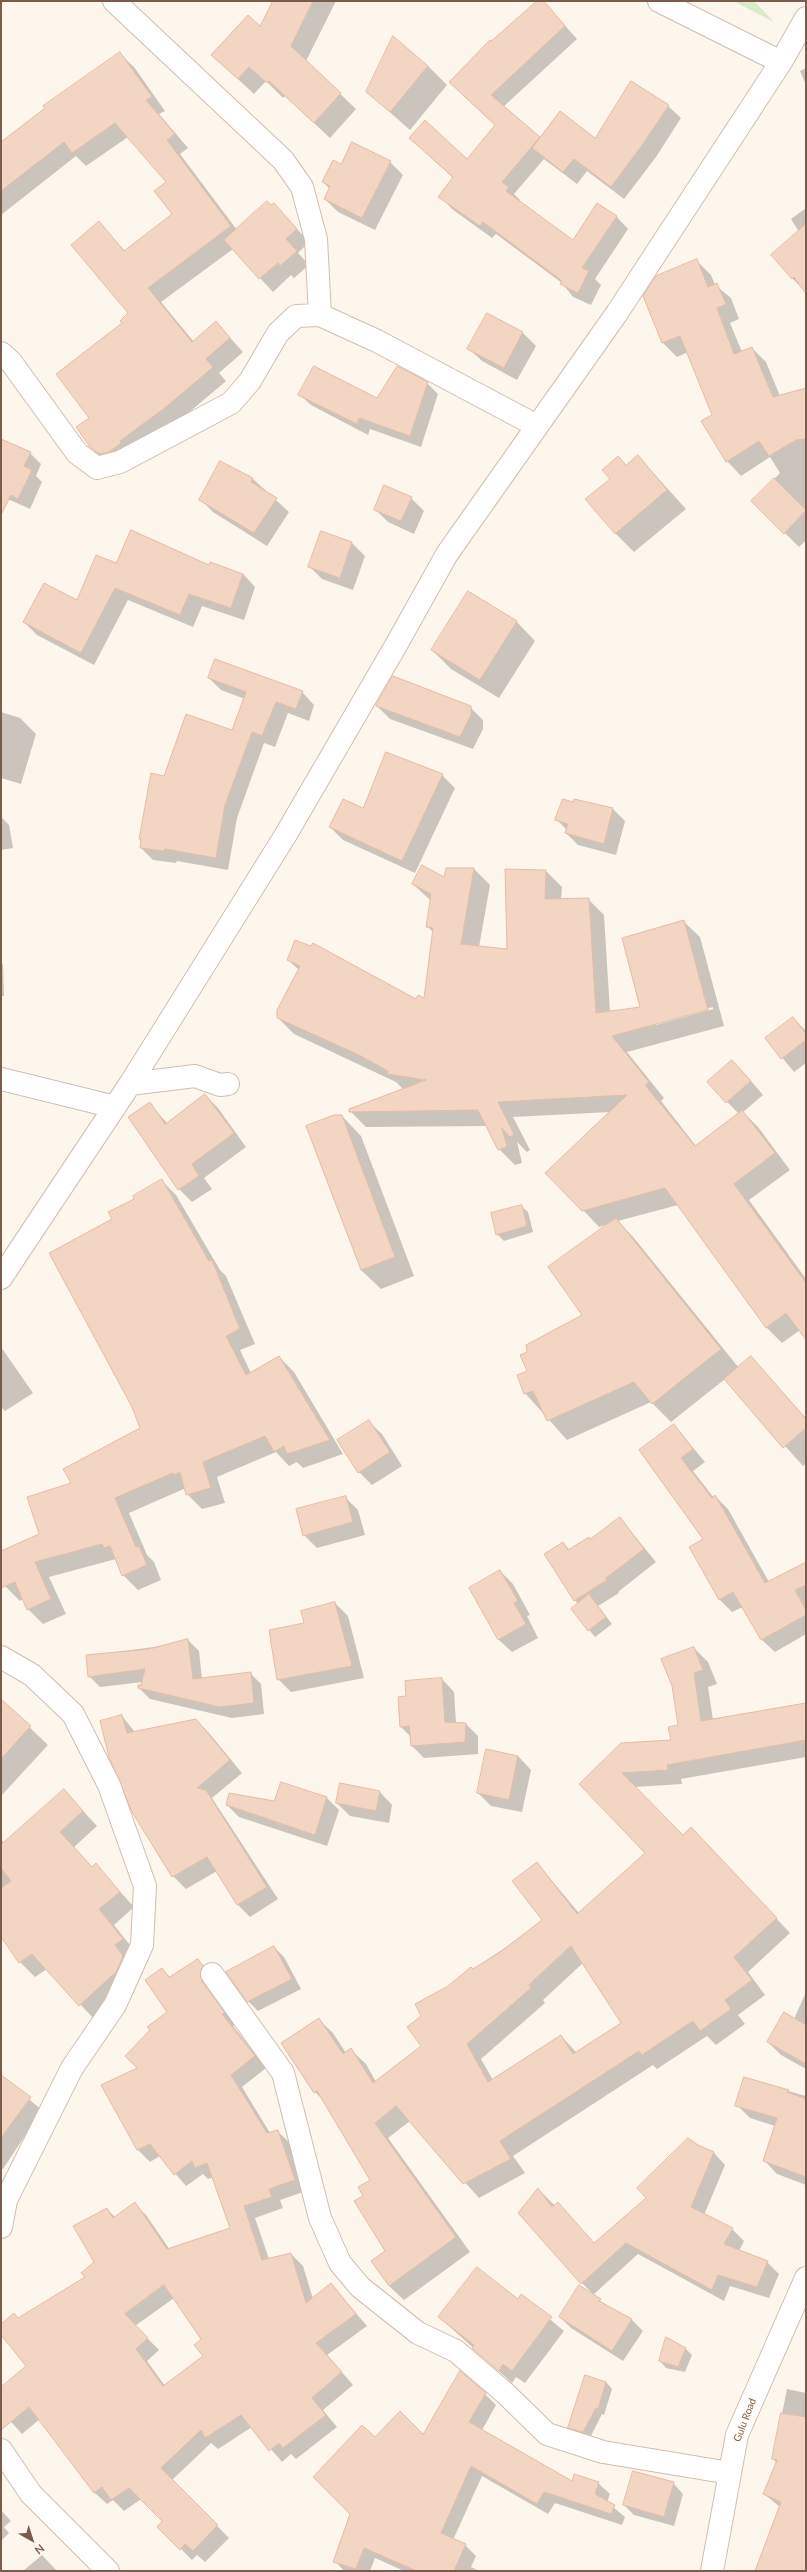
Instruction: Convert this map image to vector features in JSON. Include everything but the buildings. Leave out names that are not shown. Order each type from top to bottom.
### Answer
[{"type":"street","points":[[114,1],[283,160],[298,182],[316,239],[320,315]]},
{"type":"street","points":[[659,1],[781,62]]},
{"type":"street","points":[[1,1278],[130,1084],[285,836],[396,647],[447,554],[617,313],[781,62],[806,18]]},
{"type":"street","points":[[1,353],[11,362],[77,453],[97,468],[120,462],[231,402],[250,380],[278,333],[296,316],[320,315],[377,341],[537,426]]},
{"type":"street","points":[[130,1084],[204,1072],[220,1085],[228,1084]]},
{"type":"street","points":[[1,1079],[115,1107]]},
{"type":"street","points":[[1,1657],[32,1675],[73,1714],[109,1785],[145,1886],[142,1945],[115,2005],[72,2068],[4,2202],[1,2227]]},
{"type":"street","points":[[212,1974],[283,2073],[320,2218],[340,2263],[360,2287],[418,2333],[456,2351],[506,2394],[547,2434],[603,2452],[730,2473]]},
{"type":"street","name":"Gulu Road","points":[[712,2571],[736,2435],[806,2278]]},
{"type":"street","points":[[1,2450],[30,2494],[108,2571]]},
{"type":"green space","points":[[733,1],[754,1],[774,22]]}]
